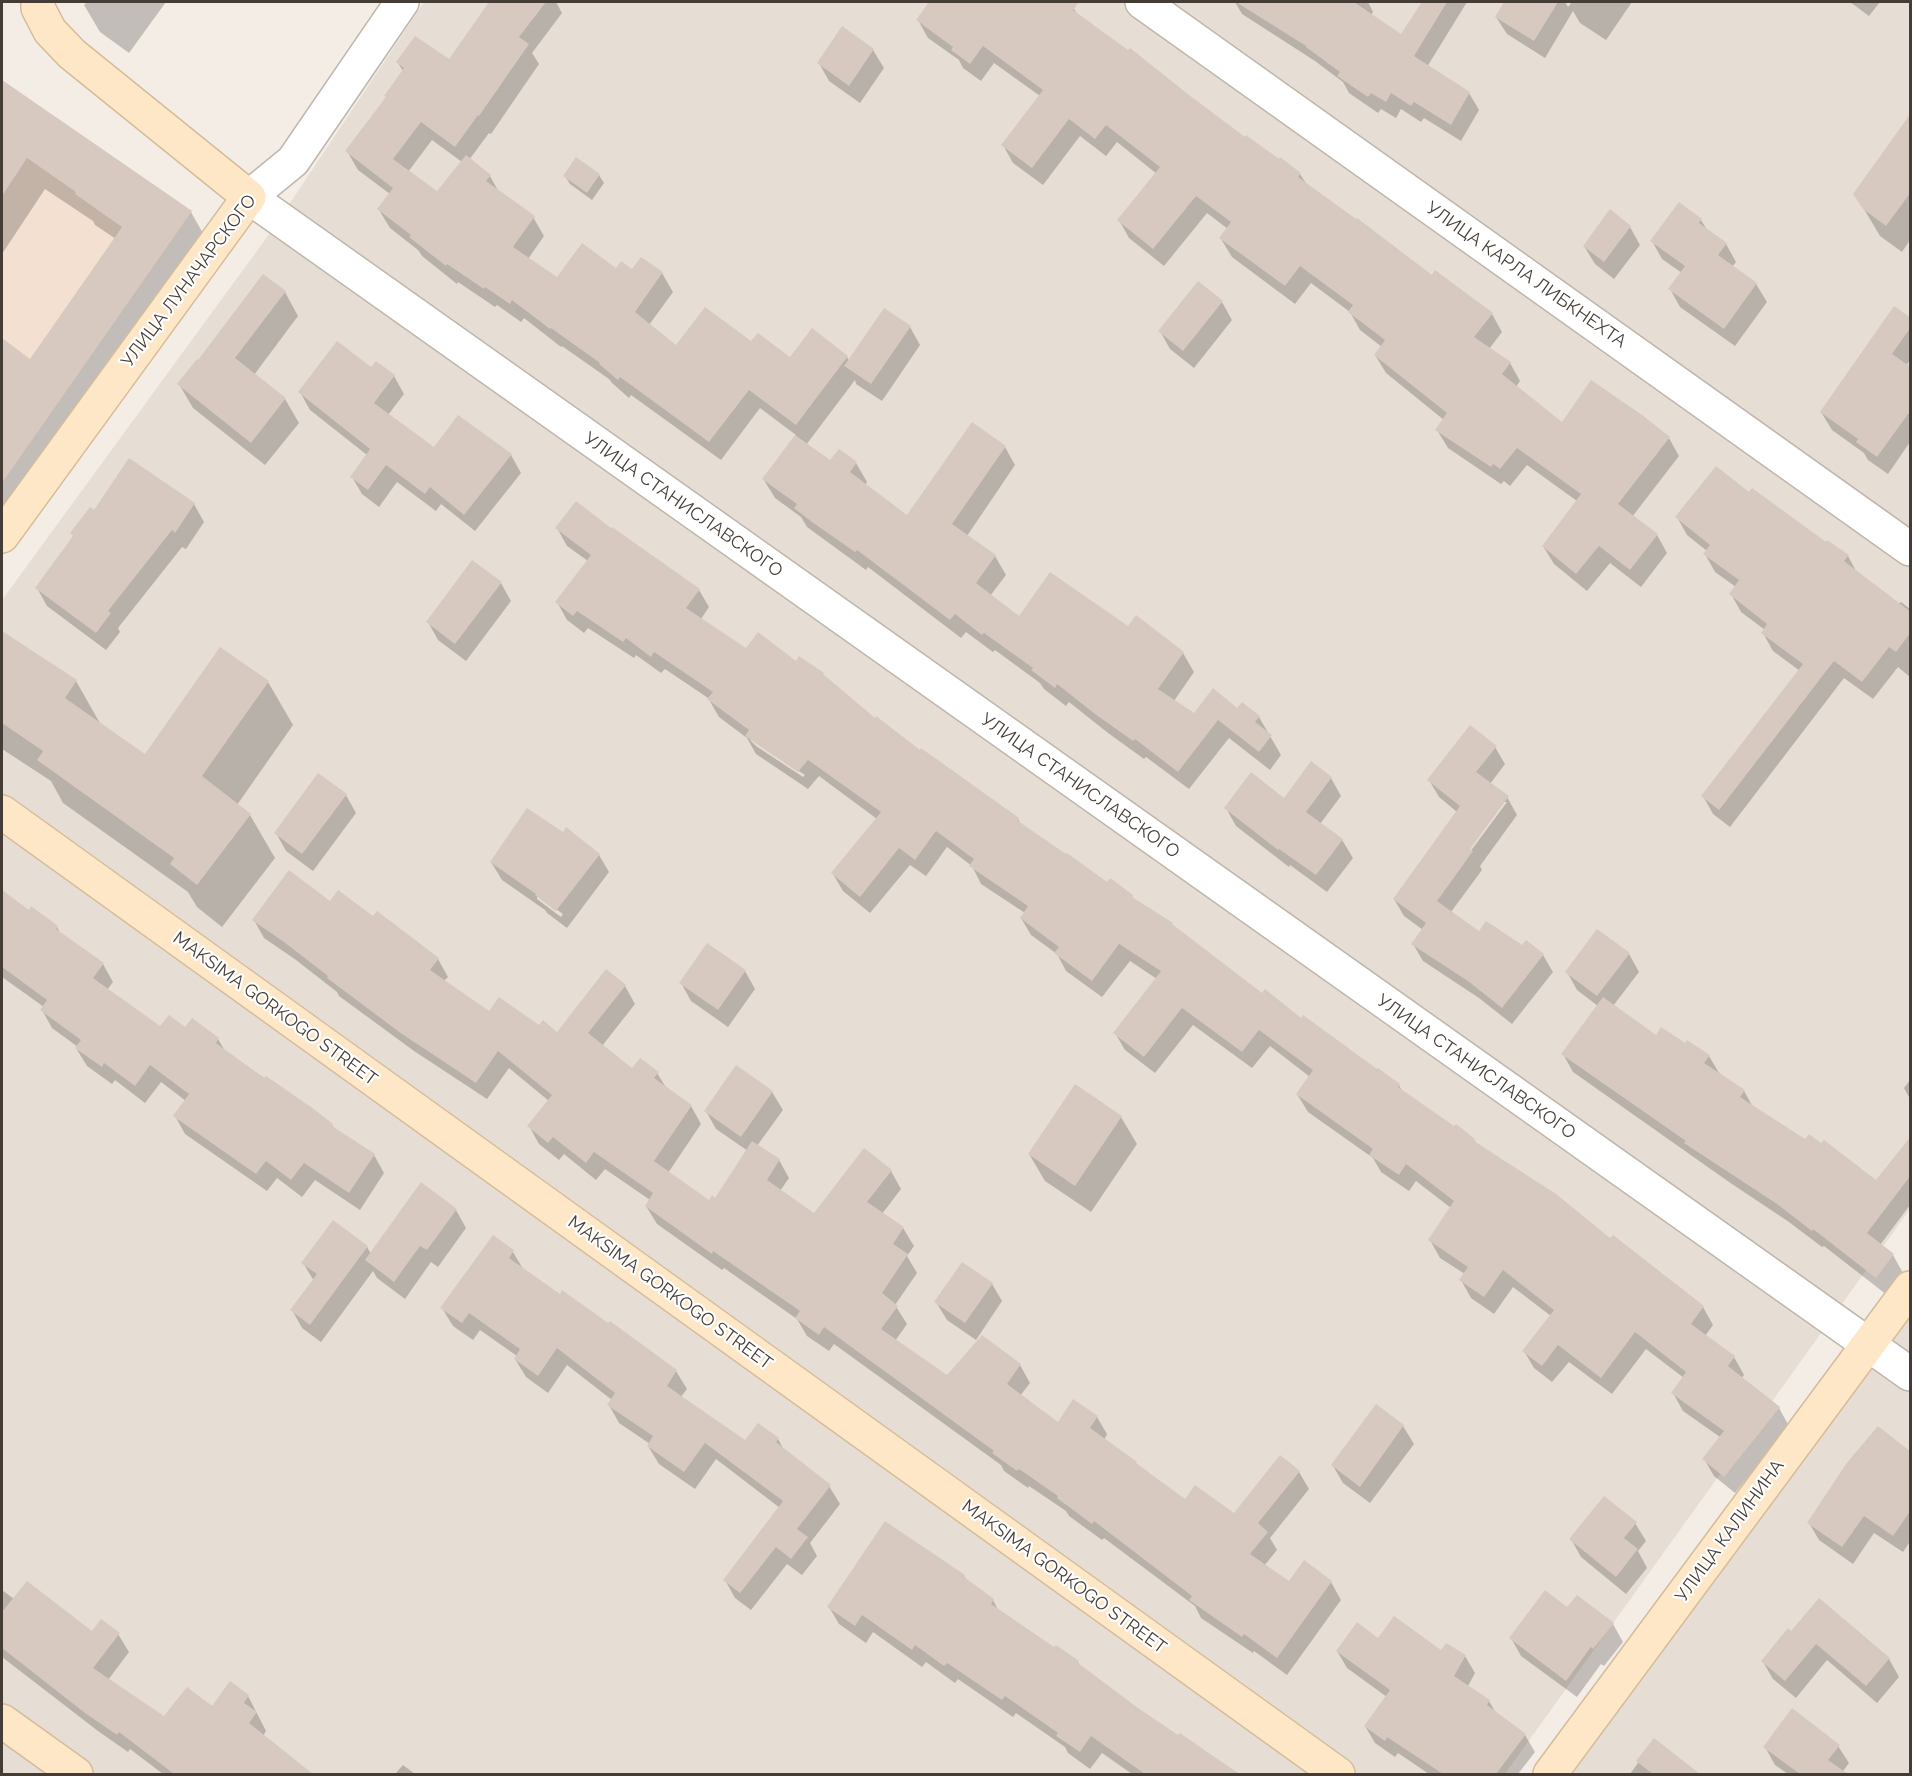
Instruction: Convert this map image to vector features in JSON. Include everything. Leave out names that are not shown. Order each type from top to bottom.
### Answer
[{"type":"main road","points":[[38,2],[38,8],[50,31],[72,54],[249,197]]},
{"type":"main road","name":"УЛИЦА ЛУНАЧАРСКОГО","points":[[2,536],[249,197]]},
{"type":"main road","name":"MAKSIMA GORKOGO STREET","points":[[2,812],[1338,1774]]},
{"type":"main road","name":"УЛИЦА КАЛИНИНА","points":[[1550,1774],[1911,1288]]},
{"type":"main road","points":[[2,1721],[76,1774]]},
{"type":"street","name":"УЛИЦА ЛУНАЧАРСКОГО","points":[[249,197],[293,161],[402,2]]},
{"type":"street","name":"УЛИЦА КАРЛА ЛИБКНЕХТА","points":[[1142,2],[1911,549]]},
{"type":"street","name":"УЛИЦА СТАНИСЛАВСКОГО","points":[[249,197],[1911,1374]]},
{"type":"shaded area","points":[[424,2],[1910,2],[1910,1209],[1505,1774],[2,1774],[2,600],[270,233]]},
{"type":"shaded area","points":[[2,80],[192,211],[2,483]]},
{"type":"shaded area","points":[[1910,1313],[1910,1774],[1565,1774]]},
{"type":"building","points":[[489,2],[546,2],[519,37],[529,44],[455,147],[421,122],[393,159],[437,191],[466,155],[491,175],[486,181],[535,216],[513,247],[557,277],[582,243],[616,268],[621,261],[632,269],[641,257],[663,272],[635,312],[676,345],[705,307],[751,341],[758,333],[790,357],[812,328],[848,356],[796,425],[749,390],[709,442],[620,377],[618,380],[600,363],[512,300],[510,304],[447,264],[446,266],[377,209],[393,188],[345,151],[386,97],[384,96],[404,68],[396,62],[415,36],[449,59]]},
{"type":"building","points":[[929,2],[1079,2],[1073,10],[1128,50],[1130,48],[1245,137],[1246,135],[1279,159],[1280,157],[1301,173],[1298,177],[1432,275],[1435,270],[1493,313],[1474,337],[1511,362],[1502,374],[1562,422],[1591,380],[1670,437],[1618,504],[1658,534],[1630,570],[1599,546],[1576,574],[1542,546],[1581,494],[1517,448],[1500,469],[1493,464],[1491,467],[1435,430],[1447,413],[1374,355],[1385,340],[1348,312],[1353,305],[1300,266],[1285,286],[1219,238],[1231,222],[1196,196],[1153,249],[1117,220],[1160,167],[1106,125],[1095,139],[1069,119],[1032,168],[1001,145],[1043,90],[983,46],[970,64],[951,50],[953,47],[916,20]]},
{"type":"building","points":[[1236,2],[1354,2],[1401,34],[1422,2],[1447,2],[1414,56],[1470,92],[1451,125],[1414,102],[1411,106],[1391,93],[1386,102],[1371,93],[1368,97],[1337,76],[1340,72],[1306,46]]},
{"type":"building","points":[[1504,2],[1558,2],[1534,41],[1495,17]]},
{"type":"building","points":[[842,26],[874,49],[849,86],[817,63]]},
{"type":"building","points":[[2,80],[192,211],[2,483],[2,338],[30,359],[122,227],[27,158],[2,196]]},
{"type":"building","points":[[1911,113],[1911,192],[1886,226],[1863,209],[1853,194]]},
{"type":"building","points":[[576,157],[600,174],[587,193],[563,176]]},
{"type":"building","points":[[1679,202],[1702,219],[1699,223],[1727,243],[1718,255],[1757,283],[1724,329],[1668,289],[1685,266],[1650,241]]},
{"type":"building","points":[[1610,209],[1631,226],[1604,262],[1583,246]]},
{"type":"building","points":[[263,274],[286,291],[235,358],[286,398],[251,443],[177,384]]},
{"type":"building","points":[[1198,281],[1223,301],[1183,351],[1158,331]]},
{"type":"building","points":[[1894,306],[1911,318],[1911,327],[1892,354],[1911,367],[1911,410],[1877,457],[1856,442],[1858,439],[1820,412]]},
{"type":"building","points":[[884,308],[911,326],[871,384],[844,366]]},
{"type":"building","points":[[337,341],[371,367],[376,361],[395,375],[374,403],[434,447],[458,415],[512,454],[464,515],[430,487],[425,494],[386,465],[368,490],[350,477],[370,449],[298,392]]},
{"type":"building","points":[[972,422],[1006,446],[952,524],[996,555],[976,583],[1019,616],[1050,572],[1128,626],[1136,615],[1184,652],[1158,689],[1194,713],[1213,688],[1237,708],[1242,702],[1260,716],[1255,722],[1272,735],[1259,752],[1218,720],[1178,772],[1135,739],[1133,741],[1095,714],[1057,684],[1055,688],[1031,670],[1033,668],[984,633],[982,635],[955,614],[950,620],[857,550],[855,552],[812,522],[794,508],[797,504],[762,479],[795,435],[830,460],[839,449],[857,462],[850,472],[907,515]]},
{"type":"building","points":[[129,458],[195,503],[175,533],[172,530],[108,611],[111,613],[96,633],[35,588],[73,536],[70,533],[90,507],[94,510]]},
{"type":"building","points":[[1716,466],[1749,492],[1752,488],[1826,542],[1827,540],[1849,555],[1844,561],[1911,612],[1911,632],[1896,652],[1889,647],[1862,682],[1834,661],[1719,810],[1701,796],[1803,664],[1761,633],[1767,624],[1729,594],[1739,580],[1703,554],[1710,545],[1675,517]]},
{"type":"building","points":[[576,501],[700,589],[686,608],[746,648],[758,632],[796,661],[799,656],[824,673],[875,718],[876,716],[920,750],[921,748],[1019,818],[1018,821],[1107,882],[1110,878],[1133,895],[1132,897],[1173,923],[1262,993],[1265,989],[1301,1018],[1303,1015],[1400,1084],[1398,1087],[1454,1126],[1456,1124],[1475,1139],[1474,1141],[1556,1194],[1610,1238],[1613,1235],[1704,1306],[1691,1324],[1735,1356],[1728,1366],[1780,1407],[1724,1477],[1702,1459],[1724,1431],[1671,1393],[1686,1372],[1635,1332],[1601,1378],[1558,1345],[1542,1366],[1522,1351],[1554,1310],[1503,1270],[1484,1297],[1459,1280],[1468,1267],[1428,1240],[1454,1201],[1406,1164],[1399,1175],[1369,1155],[1373,1149],[1296,1094],[1313,1070],[1259,1030],[1242,1052],[1182,1008],[1144,1057],[1113,1033],[1161,971],[1119,944],[1092,981],[1054,953],[1059,947],[1020,918],[1028,906],[969,866],[974,859],[936,831],[915,860],[899,848],[860,897],[831,873],[881,812],[808,760],[798,772],[745,736],[749,730],[707,699],[713,692],[654,652],[651,657],[626,638],[623,642],[577,611],[573,616],[555,602],[591,555],[555,528]]},
{"type":"building","points":[[472,560],[502,582],[455,644],[426,622]]},
{"type":"building","points":[[2,631],[77,680],[65,698],[145,754],[220,647],[269,681],[202,776],[251,814],[197,885],[170,864],[174,858],[37,760],[43,751],[2,723]]},
{"type":"building","points":[[1470,725],[1497,746],[1476,772],[1509,796],[1470,849],[1473,851],[1437,901],[1479,931],[1486,921],[1522,945],[1526,940],[1544,954],[1502,1008],[1468,981],[1411,944],[1426,923],[1393,899],[1460,806],[1427,780]]},
{"type":"building","points":[[1311,761],[1332,777],[1306,812],[1343,839],[1316,875],[1278,850],[1224,808],[1251,772],[1284,798]]},
{"type":"building","points":[[318,773],[347,794],[302,854],[274,833]]},
{"type":"building","points":[[527,808],[563,832],[566,827],[600,854],[556,911],[490,862]]},
{"type":"building","points":[[289,870],[330,901],[338,890],[373,916],[377,911],[439,958],[430,970],[489,1011],[499,997],[539,1025],[543,1020],[557,1032],[606,969],[626,985],[588,1033],[632,1068],[640,1058],[659,1072],[654,1078],[692,1105],[654,1161],[709,1200],[712,1195],[715,1198],[752,1141],[780,1159],[767,1180],[814,1213],[864,1148],[892,1170],[867,1202],[904,1227],[893,1244],[908,1254],[882,1293],[898,1306],[881,1329],[947,1375],[982,1335],[1021,1364],[1007,1384],[1058,1422],[1073,1399],[1098,1416],[1090,1428],[1185,1499],[1195,1485],[1234,1513],[1280,1455],[1300,1471],[1258,1523],[1268,1532],[1250,1554],[1289,1581],[1304,1560],[1332,1581],[1277,1658],[1244,1634],[1242,1637],[1189,1600],[1192,1596],[1094,1521],[1092,1524],[1057,1498],[1058,1496],[1019,1469],[1017,1471],[992,1453],[994,1451],[824,1327],[819,1335],[795,1318],[800,1311],[713,1251],[712,1254],[645,1206],[653,1193],[594,1152],[586,1163],[553,1137],[548,1143],[527,1126],[552,1095],[498,1051],[476,1083],[402,1034],[327,978],[328,976],[284,942],[252,920]]},
{"type":"building","points":[[2,890],[29,910],[31,906],[58,926],[56,929],[104,963],[93,978],[160,1026],[169,1015],[185,1027],[192,1018],[219,1038],[216,1043],[264,1078],[266,1076],[311,1107],[333,1124],[332,1126],[375,1154],[349,1193],[304,1163],[291,1180],[266,1161],[256,1174],[173,1116],[189,1094],[150,1065],[135,1086],[104,1063],[102,1067],[75,1048],[81,1040],[40,1010],[47,1000],[2,967]]},
{"type":"building","points":[[1597,929],[1630,953],[1597,996],[1565,972]]},
{"type":"building","points":[[707,943],[746,970],[718,1010],[679,983]]},
{"type":"building","points":[[1603,997],[1656,1035],[1661,1027],[1685,1043],[1687,1040],[1710,1055],[1704,1063],[1745,1090],[1740,1097],[1805,1139],[1809,1134],[1821,1143],[1824,1140],[1876,1180],[1911,1136],[1911,1175],[1867,1233],[1894,1254],[1876,1278],[1813,1229],[1812,1231],[1777,1204],[1684,1143],[1686,1141],[1561,1054]]},
{"type":"building","points":[[736,1065],[773,1091],[741,1137],[704,1111]]},
{"type":"building","points":[[1075,1084],[1122,1116],[1075,1186],[1028,1154]]},
{"type":"building","points":[[421,1182],[457,1209],[427,1250],[420,1246],[394,1282],[365,1260]]},
{"type":"building","points":[[333,1220],[368,1246],[310,1325],[290,1310],[317,1274],[301,1263]]},
{"type":"building","points":[[493,1235],[514,1250],[509,1258],[560,1294],[562,1290],[608,1323],[610,1321],[677,1370],[667,1386],[745,1440],[758,1423],[779,1438],[776,1442],[831,1485],[797,1529],[808,1537],[791,1559],[776,1547],[740,1593],[723,1580],[783,1501],[705,1443],[684,1472],[647,1446],[653,1436],[607,1405],[615,1393],[557,1348],[538,1376],[514,1359],[520,1349],[469,1313],[462,1323],[440,1308]]},
{"type":"building","points":[[962,1262],[993,1283],[965,1323],[934,1302]]},
{"type":"building","points":[[1376,1404],[1404,1425],[1360,1487],[1331,1465]]},
{"type":"building","points":[[1878,1426],[1911,1452],[1911,1510],[1893,1536],[1864,1516],[1842,1547],[1807,1523],[1846,1464]]},
{"type":"building","points":[[1604,1496],[1637,1522],[1624,1538],[1638,1549],[1616,1577],[1569,1539]]},
{"type":"building","points":[[885,1521],[965,1575],[964,1577],[994,1599],[991,1604],[1054,1647],[1056,1645],[1138,1708],[1178,1735],[1180,1733],[1239,1774],[1145,1774],[1091,1736],[1080,1752],[1056,1736],[1058,1733],[1005,1696],[1002,1700],[947,1663],[944,1666],[915,1645],[912,1650],[862,1615],[855,1626],[827,1607]]},
{"type":"building","points":[[27,1581],[92,1631],[101,1619],[120,1633],[93,1668],[164,1716],[187,1687],[212,1706],[230,1681],[249,1695],[244,1703],[257,1712],[249,1723],[313,1774],[174,1774],[119,1732],[117,1735],[85,1713],[2,1648],[2,1612]]},
{"type":"building","points":[[1545,1590],[1567,1607],[1577,1595],[1614,1623],[1593,1649],[1591,1647],[1566,1681],[1509,1638]]},
{"type":"building","points":[[1819,1598],[1890,1658],[1866,1686],[1816,1644],[1785,1681],[1761,1661],[1788,1628],[1791,1631]]},
{"type":"building","points":[[1394,1616],[1441,1650],[1446,1643],[1466,1655],[1454,1676],[1490,1700],[1487,1705],[1526,1734],[1496,1774],[1443,1774],[1387,1737],[1385,1741],[1364,1726],[1390,1690],[1336,1651],[1357,1622],[1378,1638]]},
{"type":"building","points":[[1792,1708],[1840,1745],[1828,1760],[1848,1774],[1800,1774],[1763,1747]]},
{"type":"building","points":[[1654,1738],[1700,1774],[1653,1774],[1636,1761]]}]
